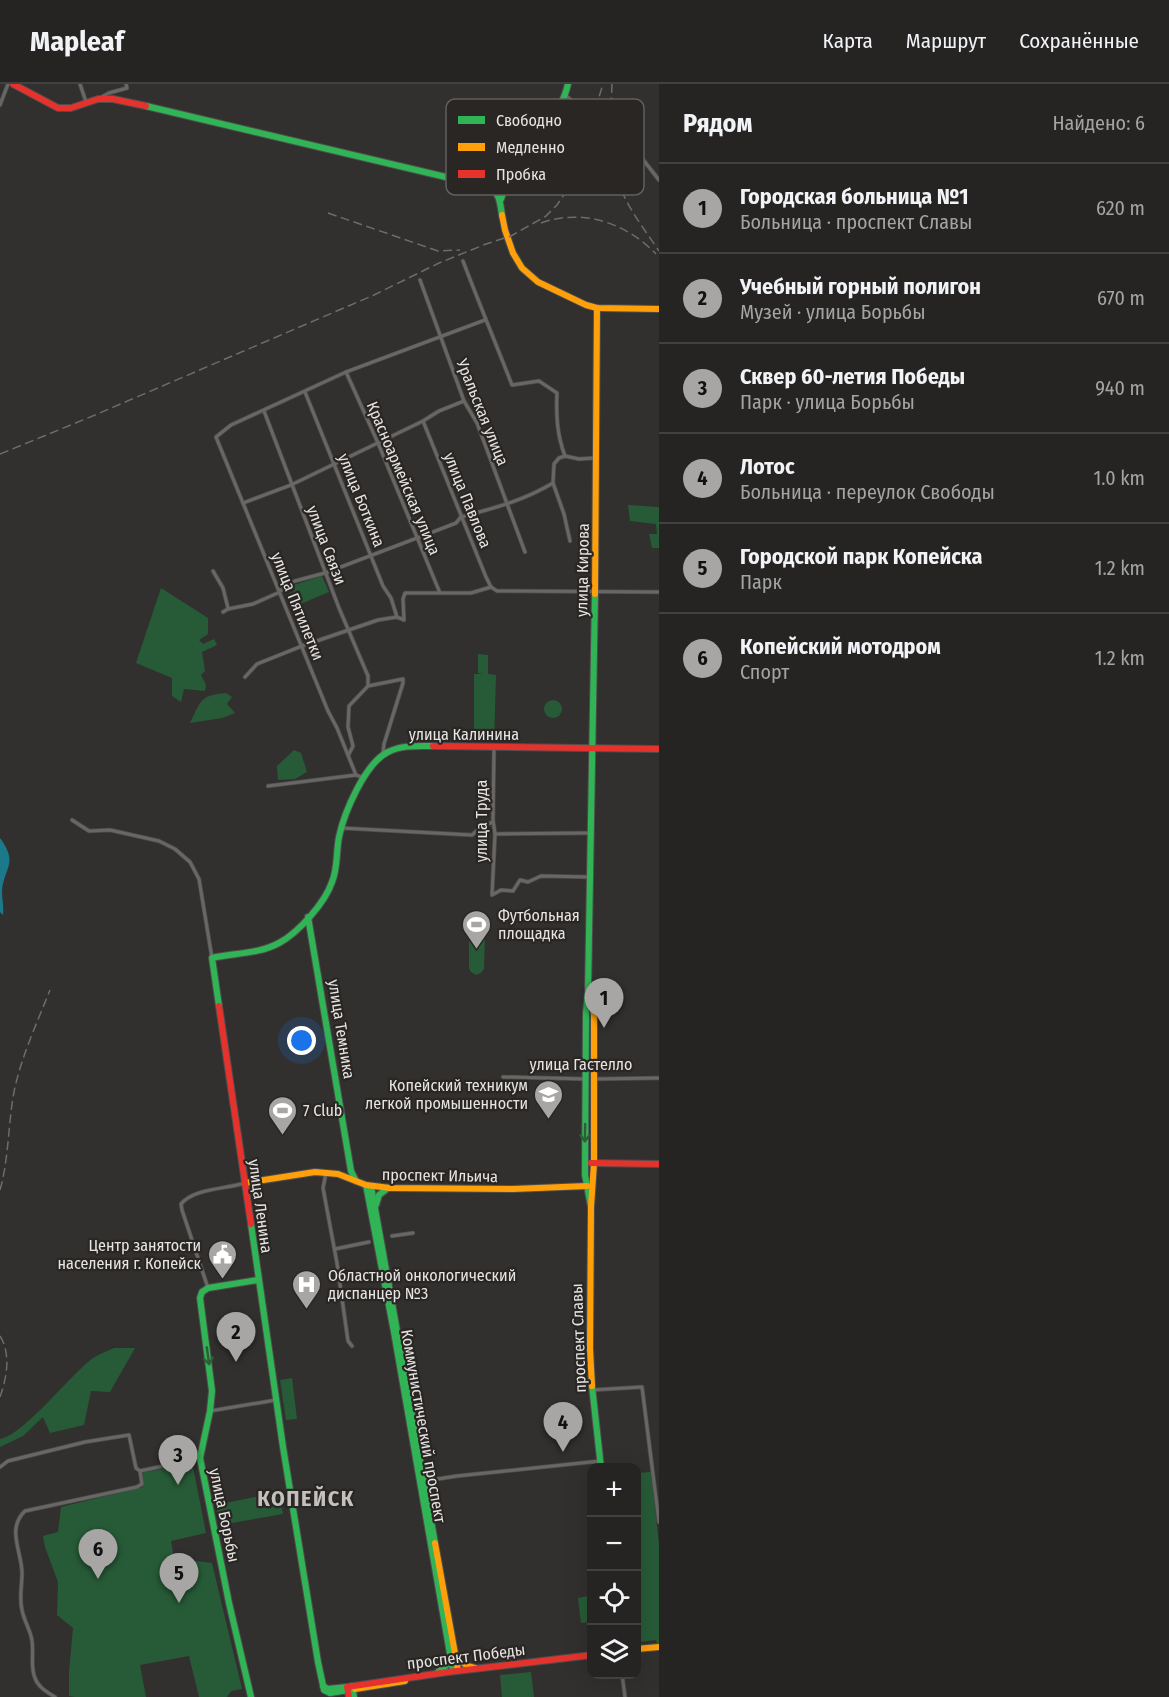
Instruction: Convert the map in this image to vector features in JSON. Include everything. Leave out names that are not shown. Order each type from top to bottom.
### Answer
[{"type":"street","points":[[0,105],[8,84]]},
{"type":"street","points":[[13,84],[58,108],[71,108],[98,99],[113,99],[250,129],[446,178]]},
{"type":"street","points":[[80,84],[86,102]]},
{"type":"street","points":[[98,99],[127,87],[126,84]]},
{"type":"street","points":[[564,99],[568,84]]},
{"type":"street","points":[[566,96],[570,99]]},
{"type":"street","points":[[644,161],[659,180]]},
{"type":"street","points":[[498,195],[501,201],[507,238],[513,253],[522,268],[532,278],[544,286],[597,308],[659,309]]},
{"type":"street","points":[[501,201],[503,195]]},
{"type":"street","points":[[463,261],[512,385],[540,381],[557,393],[556,417],[559,440],[565,456]]},
{"type":"street","name":"Уральская улица","points":[[420,280],[464,401],[477,423],[525,552]]},
{"type":"street","name":"улица Кирова","points":[[591,833],[597,308]]},
{"type":"street","points":[[264,411],[346,372],[485,320]]},
{"type":"street","name":"Красноармейская улица","points":[[346,372],[440,593]]},
{"type":"street","name":"улица Боткина","points":[[305,392],[397,617]]},
{"type":"street","points":[[243,503],[291,485],[439,411],[464,401]]},
{"type":"street","name":"улица Пятилетки","points":[[264,411],[231,425],[216,437],[328,711],[349,754],[356,776]]},
{"type":"street","name":"улица Связи","points":[[264,411],[325,573],[368,676],[368,686]]},
{"type":"street","name":"улица Павлова","points":[[423,421],[491,587]]},
{"type":"street","points":[[570,541],[564,514],[553,483],[554,464],[559,458],[565,456],[597,459]]},
{"type":"street","points":[[223,612],[253,604],[280,592],[284,586],[296,581],[325,573],[456,523],[461,517],[533,495],[553,483]]},
{"type":"street","points":[[213,571],[223,588],[228,609]]},
{"type":"street","points":[[245,677],[257,664],[302,646],[378,620],[397,617],[404,620],[403,598],[405,593],[471,593],[491,587],[497,591],[659,592]]},
{"type":"street","points":[[212,958],[280,943],[326,897],[333,884],[341,828],[364,778],[372,764],[383,753],[403,678],[368,686],[349,706],[348,727],[352,746],[349,754]]},
{"type":"street","name":"улица Калинина","points":[[383,753],[406,746],[659,749]]},
{"type":"street","name":"улица Труда","points":[[494,747],[493,822],[495,834],[492,895],[501,890],[513,891],[520,880],[528,882],[541,876],[590,877]]},
{"type":"street","points":[[268,786],[356,776],[364,778]]},
{"type":"street","name":"улица Ленина","points":[[72,820],[89,831],[110,830],[159,841],[175,849],[190,862],[199,879],[276,1400],[322,1684]]},
{"type":"street","points":[[341,828],[472,835],[482,826],[493,822]]},
{"type":"street","points":[[495,834],[591,833]]},
{"type":"street","name":"проспект Славы","points":[[591,833],[585,1163],[590,1185],[591,1207],[592,1390],[601,1463]]},
{"type":"street","name":"улица Темника","points":[[308,917],[350,1162],[356,1181]]},
{"type":"street","name":"проспект Славы","points":[[588,991],[594,1014],[594,1163],[590,1185]]},
{"type":"street","name":"улица Гастелло","points":[[502,1077],[659,1078]]},
{"type":"street","points":[[586,1106],[594,1106]]},
{"type":"street","points":[[338,1174],[348,1169],[350,1162]]},
{"type":"street","points":[[585,1163],[659,1164]]},
{"type":"street","name":"проспект Ильича","points":[[208,1288],[181,1204],[185,1200],[209,1191],[315,1172],[338,1174],[369,1186],[388,1188],[513,1189],[590,1185]]},
{"type":"street","points":[[326,1173],[323,1188],[335,1249],[348,1341],[352,1346]]},
{"type":"street","points":[[369,1186],[375,1207],[397,1338]]},
{"type":"street","name":"Коммунистический проспект","points":[[369,1186],[453,1656]]},
{"type":"street","points":[[375,1207],[379,1195],[388,1188]]},
{"type":"street","points":[[392,1236],[413,1233]]},
{"type":"street","points":[[335,1249],[369,1242]]},
{"type":"street","points":[[208,1288],[258,1280]]},
{"type":"street","name":"улица Борьбы","points":[[208,1288],[202,1292],[200,1302],[211,1383],[210,1411],[200,1458],[229,1603],[251,1697]]},
{"type":"street","points":[[592,1390],[642,1388],[659,1522]]},
{"type":"street","points":[[210,1411],[276,1400]]},
{"type":"street","points":[[0,1467],[8,1461],[85,1442],[129,1435],[136,1468],[140,1471],[142,1484],[138,1487],[25,1511],[22,1515],[15,1535],[22,1570],[22,1611],[32,1642],[34,1676],[45,1691],[55,1697]]},
{"type":"street","points":[[140,1471],[200,1458]]},
{"type":"street","points":[[422,1481],[474,1474],[587,1465]]},
{"type":"street","points":[[641,1650],[659,1648]]},
{"type":"street","points":[[453,1656],[475,1668]]},
{"type":"street","points":[[453,1656],[456,1672]]},
{"type":"street","points":[[434,1673],[445,1667],[453,1656]]},
{"type":"street","name":"проспект Победы","points":[[322,1684],[327,1692],[350,1691],[475,1668],[587,1656]]},
{"type":"street","name":"проспект Победы","points":[[350,1691],[434,1673],[587,1656]]},
{"type":"street","points":[[623,1679],[625,1697]]},
{"type":"green space","points":[[628,505],[659,507],[659,548],[652,548],[649,534],[657,534],[656,524],[630,521]]},
{"type":"green space","points":[[322,576],[329,592],[291,608],[289,594],[295,590],[294,585]]},
{"type":"green space","points":[[161,588],[208,618],[208,634],[199,640],[203,644],[214,639],[217,645],[202,652],[205,671],[201,675],[206,685],[205,691],[184,689],[181,702],[172,696],[172,678],[136,663]]},
{"type":"green space","points":[[478,654],[488,655],[488,674],[496,675],[494,741],[474,741],[474,674],[483,674],[478,673]]},
{"type":"green space","points":[[226,693],[232,697],[227,704],[235,713],[222,718],[190,723],[202,700],[211,695]]},
{"type":"green space","points":[[549,700],[557,700],[562,705],[560,716],[549,718],[544,713],[544,705]]},
{"type":"green space","points":[[294,750],[301,753],[307,772],[295,779],[278,780],[277,766]]},
{"type":"green space","points":[[479,925],[485,932],[484,969],[476,975],[469,968],[469,932],[473,926]]},
{"type":"green space","points":[[114,1348],[135,1348],[110,1392],[91,1391],[84,1425],[50,1433],[43,1417],[23,1436],[0,1447],[0,1439],[10,1435],[34,1416],[83,1366]]},
{"type":"green space","points":[[292,1378],[297,1419],[286,1420],[280,1380]]},
{"type":"green space","points":[[192,1462],[206,1533],[171,1541],[174,1558],[212,1563],[242,1689],[231,1691],[227,1697],[199,1697],[189,1656],[140,1665],[146,1697],[69,1696],[73,1628],[57,1615],[58,1582],[43,1536],[58,1532],[61,1507],[143,1487],[142,1473]]},
{"type":"green space","points":[[651,1472],[659,1544],[659,1645],[656,1640],[641,1642],[641,1473]]},
{"type":"green space","points":[[279,1492],[283,1514],[220,1525],[216,1505]]},
{"type":"green space","points":[[587,1596],[587,1622],[581,1623],[578,1598]]},
{"type":"green space","points":[[531,1672],[534,1697],[502,1697],[500,1675]]},
{"type":"water","points":[[0,838],[10,860],[3,883],[3,915],[0,912]]},
{"type":"railway","points":[[598,99],[603,84]]},
{"type":"railway","points":[[612,84],[612,99]]},
{"type":"railway","points":[[0,454],[374,295],[439,263],[511,236],[546,216],[564,195]]},
{"type":"railway","points":[[624,195],[659,251]]},
{"type":"railway","points":[[328,213],[438,251],[460,250]]},
{"type":"railway","points":[[541,223],[572,217],[603,221],[631,234],[656,254]]},
{"type":"railway","points":[[0,1190],[17,1079],[50,990]]},
{"type":"railway","points":[[0,1336],[7,1358],[0,1397]]},
{"type":"traffic: fast","points":[[563,99],[568,84]]},
{"type":"traffic: fast","points":[[146,106],[446,177]]},
{"type":"traffic: fast","points":[[497,195],[502,215]]},
{"type":"traffic: fast","points":[[501,199],[503,195]]},
{"type":"traffic: fast","points":[[591,1207],[585,1175],[586,1013],[595,594]]},
{"type":"traffic: fast","points":[[219,1006],[212,958],[271,947],[302,925],[317,908],[334,877],[339,837],[346,815],[371,767],[379,758],[393,750],[410,746],[433,746]]},
{"type":"traffic: fast","points":[[308,917],[351,1171],[356,1181]]},
{"type":"traffic: fast","points":[[366,1185],[453,1671]]},
{"type":"traffic: fast","points":[[371,1186],[435,1543]]},
{"type":"traffic: fast","points":[[376,1205],[379,1195],[388,1188]]},
{"type":"traffic: fast","points":[[251,1224],[283,1447],[318,1662],[324,1690],[330,1693],[348,1690]]},
{"type":"traffic: fast","points":[[251,1697],[229,1603],[200,1458],[212,1391],[200,1298],[202,1292],[208,1288],[258,1280]]},
{"type":"traffic: fast","points":[[592,1386],[600,1463]]},
{"type":"traffic: fast","points":[[438,1672],[450,1659]]},
{"type":"traffic: fast","points":[[323,1686],[328,1689],[347,1687]]},
{"type":"traffic: fast","points":[[352,1686],[354,1697]]},
{"type":"traffic: slow","points":[[502,215],[513,253],[522,268],[538,282],[597,308],[659,309]]},
{"type":"traffic: slow","points":[[595,594],[597,308]]},
{"type":"traffic: slow","points":[[589,993],[594,1014],[590,1349],[592,1386]]},
{"type":"traffic: slow","points":[[245,1183],[315,1172],[338,1174],[366,1185],[390,1188],[513,1189],[587,1186]]},
{"type":"traffic: slow","points":[[435,1543],[458,1670]]},
{"type":"traffic: slow","points":[[641,1649],[659,1647]]},
{"type":"traffic: slow","points":[[456,1656],[467,1666],[475,1668]]},
{"type":"traffic: slow","points":[[355,1689],[405,1681]]},
{"type":"traffic: jam","points":[[13,84],[58,108],[71,108],[98,99],[113,99],[146,106]]},
{"type":"traffic: jam","points":[[433,746],[659,749]]},
{"type":"traffic: jam","points":[[219,1006],[251,1224]]},
{"type":"traffic: jam","points":[[591,1163],[659,1164]]},
{"type":"traffic: jam","points":[[349,1697],[347,1687],[587,1656]]},
{"type":"place","name":"Футбольная площадка","points":[[477,950]]},
{"type":"place","name":"Городская больница №1","points":[[604,1028]]},
{"type":"place","name":"Копейский техникум легкой промышенности","points":[[549,1120]]},
{"type":"place","name":"7 Club","points":[[282,1136]]},
{"type":"place","name":"Центр занятости населения г. Копейск","points":[[222,1280]]},
{"type":"place","name":"Областной онкологический диспанцер №3","points":[[307,1310]]},
{"type":"place","name":"Учебный горный полигон","points":[[236,1362]]},
{"type":"place","name":"Лотос","points":[[563,1452]]},
{"type":"place","name":"Сквер 60-летия Победы","points":[[178,1485]]},
{"type":"place","name":"Копейский мотодром","points":[[98,1579]]},
{"type":"place","name":"Городской парк Копейска","points":[[179,1603]]},
{"type":"district","name":"КОПЕЙСК","points":[[306,1498]]}]
